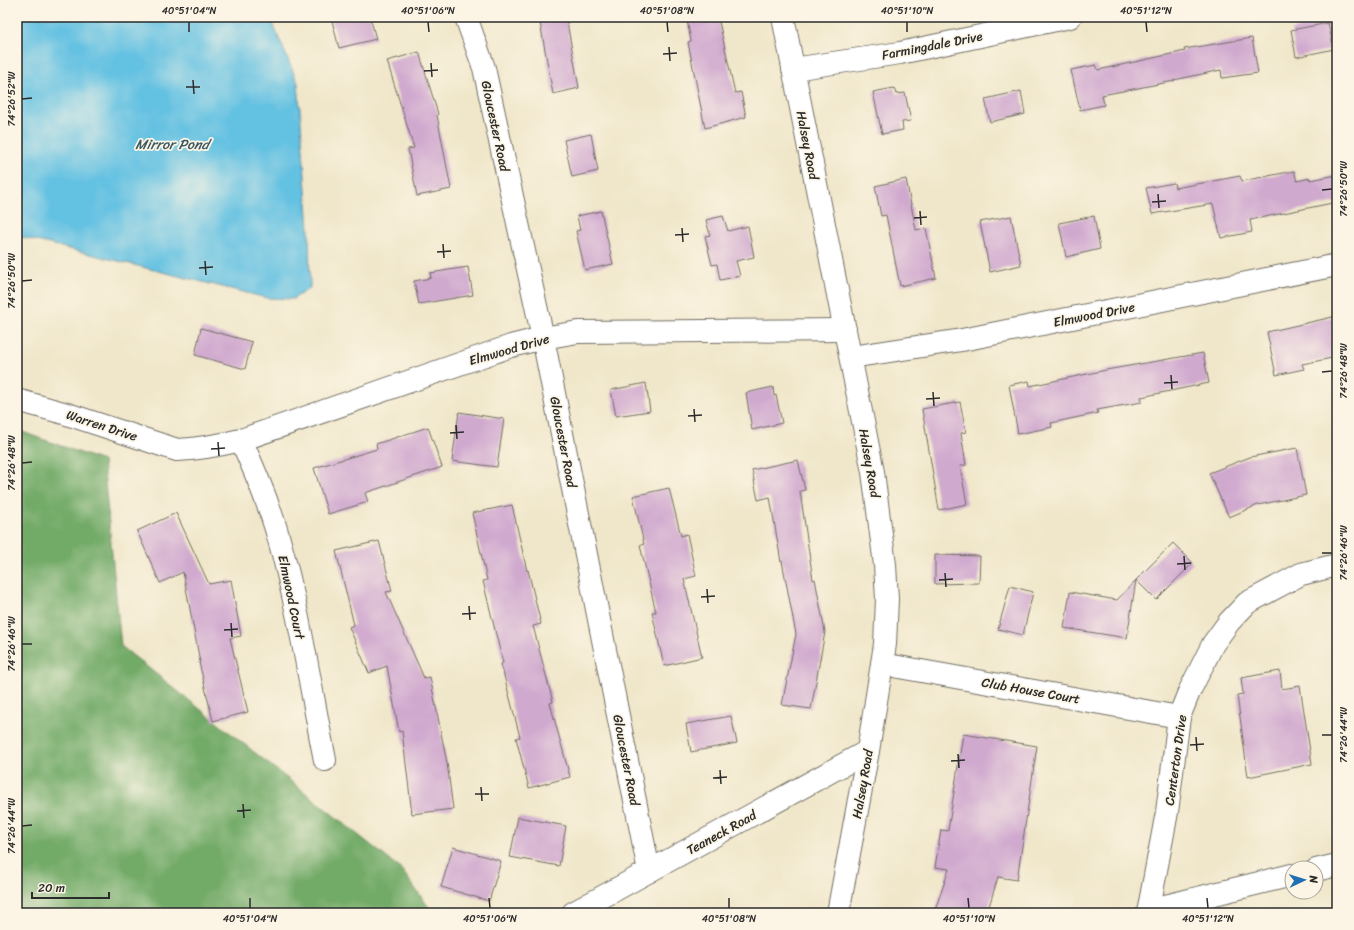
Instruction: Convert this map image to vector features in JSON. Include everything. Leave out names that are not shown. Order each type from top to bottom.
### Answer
[{"type":"street","name":"Gloucester Road","points":[[466,17],[484,68],[543,338],[650,871]]},
{"type":"street","name":"Halsey Road","points":[[783,17],[792,69],[873,472],[885,565],[887,599],[885,644],[868,752],[838,913]]},
{"type":"street","name":"Farmingdale Drive","points":[[792,69],[900,53],[1070,17]]},
{"type":"street","name":"Elmwood Drive","points":[[851,357],[962,340],[1337,265]]},
{"type":"street","name":"Elmwood Drive","points":[[187,450],[241,440],[511,346],[543,338],[578,332],[845,330]]},
{"type":"street","name":"Warren Drive","points":[[17,400],[67,414],[178,450],[187,450]]},
{"type":"street","name":"Elmwood Court","points":[[241,440],[260,482],[278,535],[294,601],[324,760]]},
{"type":"street","name":"Centerton Drive","points":[[1148,911],[1167,812],[1179,717],[1189,692],[1213,644],[1229,622],[1247,603],[1301,574],[1337,565]]},
{"type":"street","name":"Club House Court","points":[[882,664],[1179,717]]},
{"type":"street","name":"Teaneck Road","points":[[573,913],[868,752]]},
{"type":"street","points":[[1324,868],[1337,865]]},
{"type":"street","points":[[1148,911],[1284,878]]},
{"type":"green space","points":[[17,430],[103,461],[121,646],[401,869],[433,913],[17,913]]},
{"type":"water","name":"Mirror Pond","points":[[17,17],[270,17],[298,83],[309,229],[310,288],[293,299],[267,298],[17,236]]},
{"type":"building","points":[[331,17],[370,17],[376,39],[339,48]]},
{"type":"building","points":[[539,17],[566,17],[579,88],[553,94]]},
{"type":"building","points":[[697,17],[718,17],[735,93],[741,92],[746,117],[705,128],[688,42],[691,41],[687,20]]},
{"type":"building","points":[[1328,23],[1334,49],[1296,57],[1291,30]]},
{"type":"building","points":[[1252,38],[1258,73],[1222,78],[1221,70],[1102,95],[1104,105],[1080,110],[1071,70],[1096,65],[1098,70],[1185,51],[1184,49]]},
{"type":"building","points":[[419,52],[438,114],[451,189],[417,196],[408,149],[414,148],[387,61]]},
{"type":"building","points":[[894,88],[896,94],[905,93],[911,121],[902,122],[903,130],[882,134],[873,92]]},
{"type":"building","points":[[1021,91],[1025,114],[990,122],[985,99]]},
{"type":"building","points":[[591,134],[598,171],[572,177],[564,140]]},
{"type":"building","points":[[1294,171],[1297,181],[1337,175],[1337,202],[1250,220],[1252,232],[1221,238],[1213,204],[1152,214],[1146,188],[1174,183],[1175,188],[1240,176],[1242,181]]},
{"type":"building","points":[[906,179],[916,230],[926,228],[936,278],[900,286],[886,215],[881,216],[875,186]]},
{"type":"building","points":[[601,211],[613,264],[585,270],[576,231],[580,230],[577,216]]},
{"type":"building","points":[[723,216],[728,231],[748,226],[754,257],[736,261],[740,276],[720,280],[717,264],[712,265],[705,236],[710,235],[706,220]]},
{"type":"building","points":[[1011,216],[1021,265],[990,272],[980,222]]},
{"type":"building","points":[[1094,216],[1100,249],[1066,257],[1059,223]]},
{"type":"building","points":[[468,267],[473,295],[419,304],[414,281],[431,278],[430,273]]},
{"type":"building","points":[[1337,316],[1337,357],[1302,364],[1304,369],[1276,375],[1267,332]]},
{"type":"building","points":[[201,328],[252,342],[245,369],[195,355]]},
{"type":"building","points":[[1203,353],[1209,383],[1141,397],[1142,402],[1097,410],[1098,413],[1051,423],[1052,427],[1018,434],[1009,385],[1029,381],[1030,386],[1106,370]]},
{"type":"building","points":[[646,383],[650,411],[616,416],[611,390]]},
{"type":"building","points":[[773,387],[774,396],[776,395],[782,423],[752,430],[746,393]]},
{"type":"building","points":[[960,402],[966,432],[961,433],[966,465],[960,466],[967,504],[939,510],[922,409]]},
{"type":"building","points":[[459,412],[504,419],[497,467],[452,461]]},
{"type":"building","points":[[428,427],[442,467],[365,493],[368,502],[328,514],[314,468],[377,449],[376,444]]},
{"type":"building","points":[[1297,448],[1306,495],[1258,505],[1229,517],[1209,473],[1250,457]]},
{"type":"building","points":[[798,460],[805,490],[800,491],[813,580],[815,579],[825,632],[811,709],[782,705],[796,634],[782,561],[781,562],[770,497],[758,500],[752,470]]},
{"type":"building","points":[[669,488],[681,536],[687,534],[696,576],[684,579],[702,657],[664,666],[652,612],[656,612],[640,545],[644,544],[633,496]]},
{"type":"building","points":[[512,505],[541,624],[533,626],[553,702],[550,703],[570,777],[529,788],[516,738],[520,737],[501,664],[503,663],[483,581],[487,580],[472,513]]},
{"type":"building","points":[[176,513],[209,584],[231,580],[241,636],[230,638],[248,712],[213,721],[199,662],[183,572],[160,583],[137,531]]},
{"type":"building","points":[[379,541],[392,591],[386,592],[424,678],[430,677],[447,763],[453,809],[412,814],[402,731],[399,732],[387,666],[369,673],[349,627],[354,625],[336,551]]},
{"type":"building","points":[[1173,543],[1193,563],[1156,600],[1136,580]]},
{"type":"building","points":[[935,555],[980,556],[979,583],[935,584]]},
{"type":"building","points":[[1136,580],[1127,638],[1064,628],[1070,592],[1117,600]]},
{"type":"building","points":[[1010,586],[1033,592],[1023,635],[998,629]]},
{"type":"building","points":[[1280,671],[1282,689],[1300,686],[1312,764],[1248,777],[1237,695],[1243,694],[1241,678]]},
{"type":"building","points":[[731,716],[737,743],[691,752],[686,724]]},
{"type":"building","points":[[963,734],[1037,746],[1017,880],[998,877],[987,913],[934,913],[949,869],[935,867],[941,830],[948,831]]},
{"type":"building","points":[[518,817],[566,826],[559,866],[510,857]]},
{"type":"building","points":[[453,847],[501,861],[489,901],[441,887]]}]
